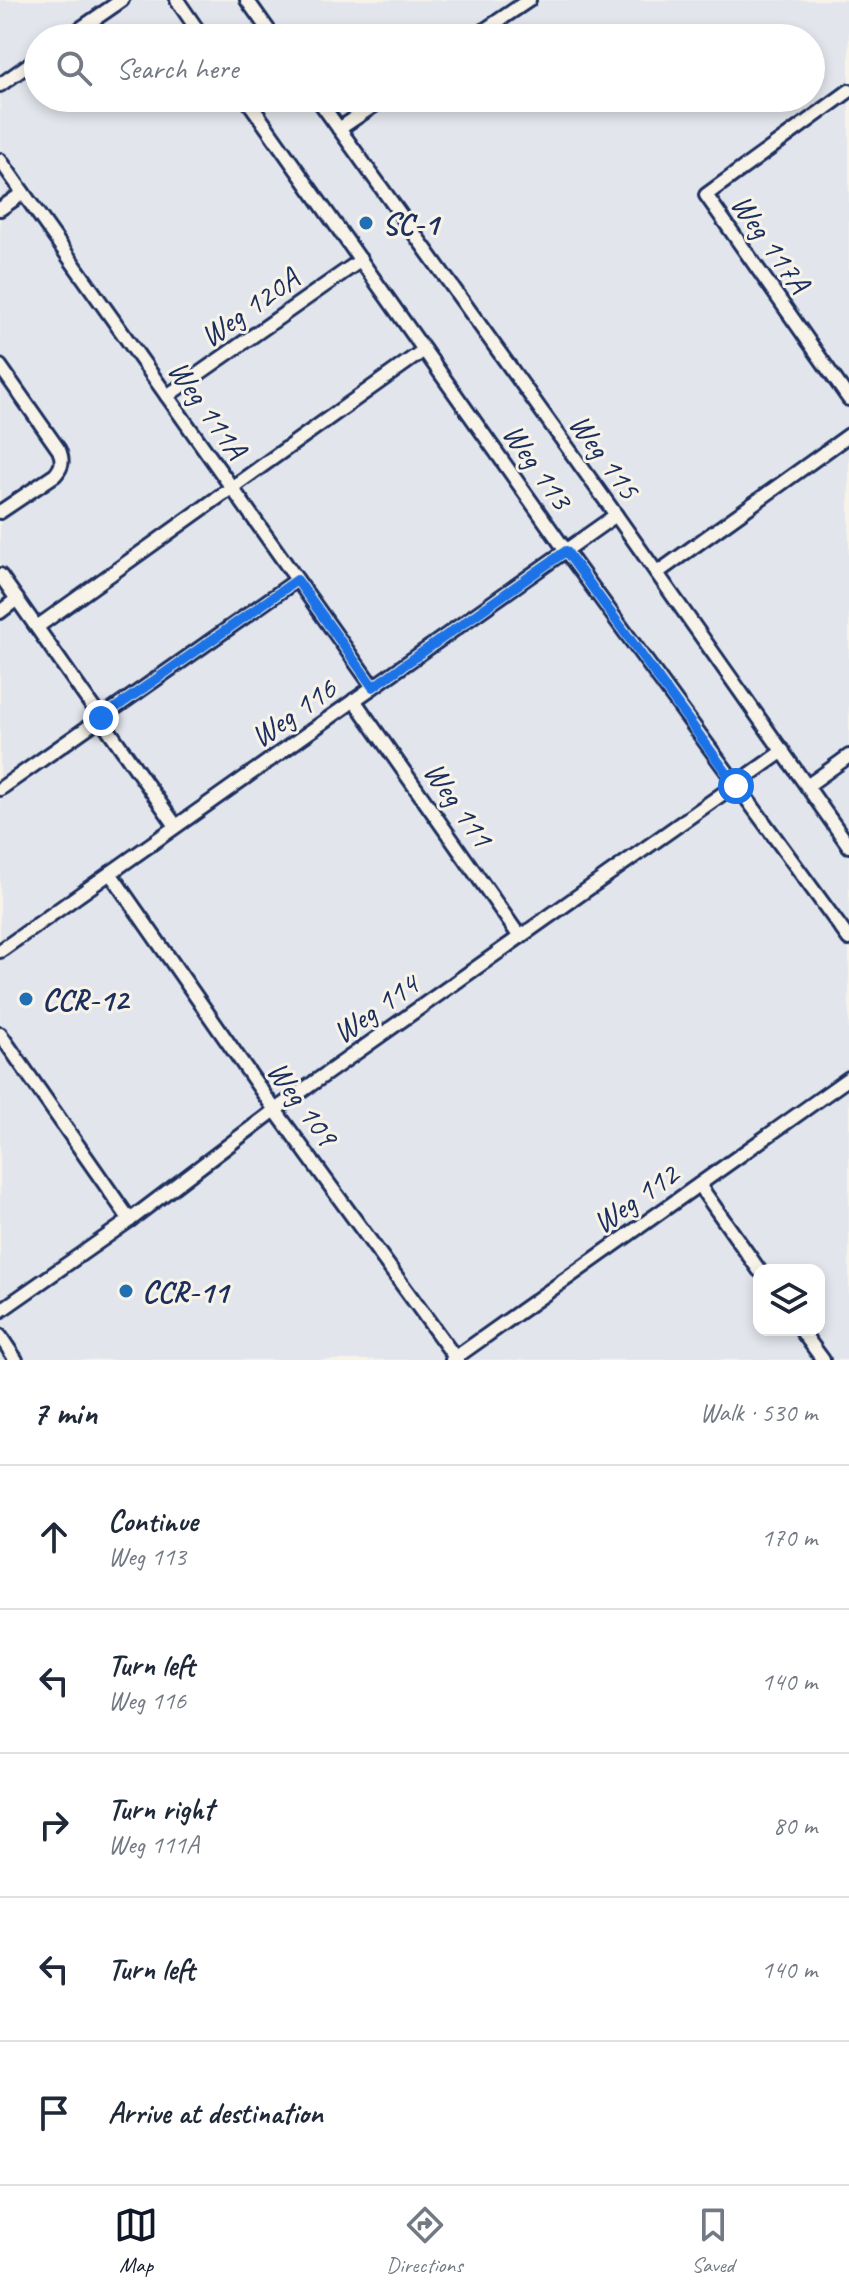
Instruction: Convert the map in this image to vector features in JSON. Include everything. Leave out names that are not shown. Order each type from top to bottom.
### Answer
[{"type":"lane","points":[[87,24],[122,0]]},
{"type":"lane","points":[[177,0],[193,24]]},
{"type":"lane","points":[[247,0],[264,24]]},
{"type":"lane","points":[[494,24],[529,0]]},
{"type":"lane","points":[[0,85],[24,68]]},
{"type":"lane","name":"Weg 117A","points":[[825,108],[849,91]]},
{"type":"lane","name":"Weg 113","points":[[256,112],[566,551],[849,939]]},
{"type":"lane","name":"Weg 115","points":[[327,112],[849,846]]},
{"type":"lane","points":[[339,129],[364,112]]},
{"type":"lane","name":"Weg 117A","points":[[820,112],[706,195],[849,399]]},
{"type":"lane","name":"Weg 111A","points":[[0,160],[373,687]]},
{"type":"lane","points":[[0,209],[23,193]]},
{"type":"lane","name":"Weg 120A","points":[[167,396],[361,260]]},
{"type":"lane","points":[[37,627],[424,350]]},
{"type":"lane","points":[[0,366],[63,459],[55,475],[0,512]]},
{"type":"lane","points":[[657,573],[849,435]]},
{"type":"lane","name":"Weg 116","points":[[0,951],[616,515]]},
{"type":"lane","points":[[0,575],[176,826]]},
{"type":"lane","points":[[0,789],[297,580]]},
{"type":"lane","points":[[0,612],[17,599]]},
{"type":"lane","name":"Weg 111","points":[[354,700],[520,937]]},
{"type":"lane","name":"Weg 114","points":[[0,1311],[130,1220],[275,1110],[783,751]]},
{"type":"lane","points":[[807,786],[849,756]]},
{"type":"lane","name":"Weg 109","points":[[110,873],[454,1359]]},
{"type":"lane","points":[[0,1034],[130,1220]]},
{"type":"lane","name":"Weg 112","points":[[454,1359],[849,1078]]},
{"type":"lane","points":[[699,1185],[755,1264]]},
{"type":"lane","points":[[0,1336],[16,1360]]},
{"type":"lane","points":[[805,1336],[823,1360]]},
{"type":"shaded area","points":[[0,0],[849,0],[849,1360],[0,1360]]},
{"type":"place","name":"SC-1","points":[[366,223]]},
{"type":"place","name":"CCR-12","points":[[26,999]]},
{"type":"place","name":"CCR-11","points":[[126,1291]]},
{"type":"route","points":[[101,718],[297,580],[373,687],[566,551],[736,786]]}]
